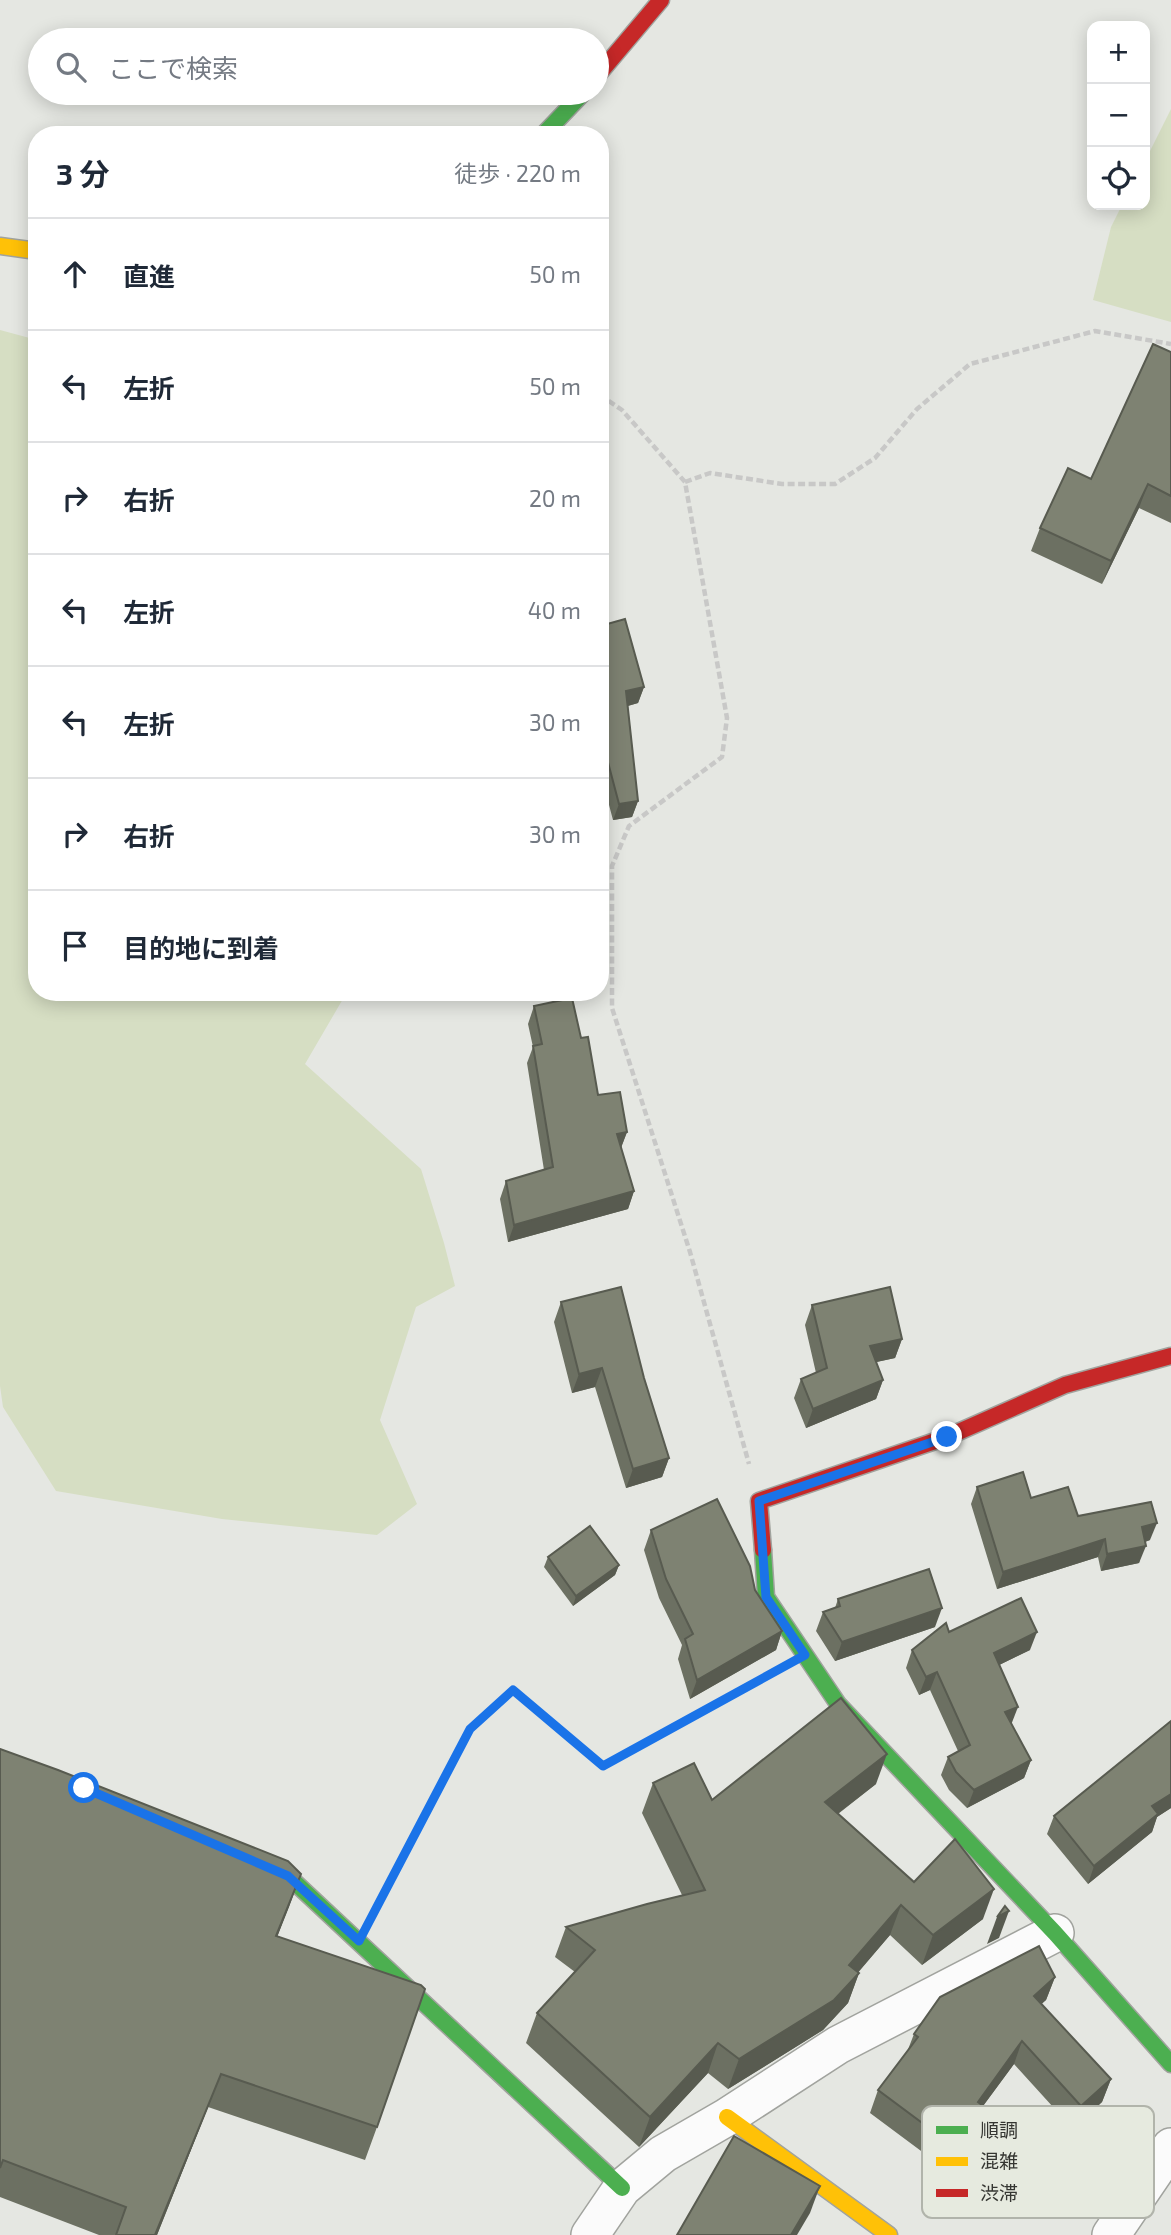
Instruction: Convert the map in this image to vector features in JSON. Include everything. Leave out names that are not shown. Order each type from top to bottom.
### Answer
[{"type":"street","points":[[609,62],[661,0]]},
{"type":"street","points":[[552,126],[572,105]]},
{"type":"street","points":[[0,246],[28,250]]},
{"type":"street","points":[[1171,1356],[1065,1385],[947,1437],[759,1501],[766,1597],[838,1704],[1055,1933],[1171,2064]]},
{"type":"street","points":[[237,1854],[288,1876],[622,2188]]},
{"type":"street","points":[[590,2235],[622,2188],[663,2154],[727,2117],[838,2045],[1055,1933]]},
{"type":"street","points":[[727,2117],[888,2235]]},
{"type":"street","points":[[1154,2172],[1171,2147]]},
{"type":"street","points":[[1111,2235],[1123,2218]]},
{"type":"path","points":[[685,482],[710,473],[782,484],[835,484],[875,458],[917,409],[970,364],[1095,331],[1171,344]]},
{"type":"path","points":[[609,401],[622,410],[685,482],[727,718],[722,757],[629,826],[612,866],[612,1008],[690,1252],[759,1501]]},
{"type":"path","points":[[359,1941],[470,1729],[513,1690],[603,1766],[805,1655]]},
{"type":"green space","points":[[1171,109],[1171,322],[1093,300],[1111,227],[1120,210],[1150,210],[1150,151]]},
{"type":"green space","points":[[0,330],[28,338],[28,1001],[342,1001],[305,1064],[421,1169],[455,1286],[416,1307],[380,1420],[417,1504],[377,1535],[222,1519],[56,1491],[3,1407],[0,1386]]},
{"type":"building","points":[[1153,344],[1171,352],[1171,496],[1148,484],[1111,561],[1040,528],[1068,468],[1091,479]]},
{"type":"building","points":[[625,619],[644,687],[626,691],[638,801],[619,804],[609,766],[609,623]]},
{"type":"building","points":[[573,1001],[581,1038],[588,1037],[598,1095],[620,1092],[627,1132],[617,1134],[634,1191],[514,1225],[506,1181],[553,1167],[533,1046],[542,1044],[534,1006]]},
{"type":"building","points":[[621,1287],[644,1378],[669,1458],[633,1469],[602,1368],[579,1374],[561,1302]]},
{"type":"building","points":[[890,1287],[902,1339],[870,1346],[883,1380],[813,1409],[801,1379],[827,1368],[812,1305]]},
{"type":"building","points":[[1023,1472],[1031,1498],[1068,1487],[1078,1516],[1151,1502],[1157,1523],[1142,1527],[1146,1546],[1107,1554],[1105,1539],[1003,1572],[977,1487]]},
{"type":"building","points":[[717,1499],[750,1566],[755,1590],[782,1631],[697,1680],[685,1639],[693,1634],[666,1579],[651,1530]]},
{"type":"building","points":[[590,1526],[619,1565],[576,1596],[548,1557]]},
{"type":"building","points":[[929,1569],[942,1608],[842,1642],[823,1612],[840,1606],[838,1599]]},
{"type":"building","points":[[1021,1598],[1037,1632],[994,1653],[1018,1707],[1005,1712],[1031,1760],[974,1790],[956,1772],[948,1757],[970,1745],[937,1672],[926,1677],[912,1650],[946,1623],[949,1632]]},
{"type":"building","points":[[841,1698],[887,1754],[825,1802],[914,1882],[955,1839],[994,1889],[933,1935],[901,1905],[849,1965],[859,1973],[834,2000],[739,2059],[718,2043],[650,2117],[537,2013],[595,1950],[566,1927],[705,1890],[653,1783],[694,1763],[712,1800]]},
{"type":"building","points":[[1171,1721],[1171,1794],[1152,1806],[1158,1814],[1094,1866],[1054,1816]]},
{"type":"building","points":[[0,1749],[288,1861],[301,1874],[276,1936],[421,1985],[425,1989],[377,2127],[221,2074],[155,2235],[116,2235],[126,2207],[3,2160],[0,2168]]},
{"type":"building","points":[[1005,1906],[1009,1911],[997,1917]]},
{"type":"building","points":[[1039,1946],[1055,1977],[1034,1996],[1111,2079],[1081,2106],[1022,2041],[978,2102],[983,2106],[922,2106],[922,2123],[878,2090],[918,2037],[914,2034],[940,1997]]},
{"type":"building","points":[[734,2136],[820,2186],[791,2235],[677,2235]]},
{"type":"traffic: fast","points":[[552,126],[572,105]]},
{"type":"traffic: fast","points":[[763,1550],[766,1597],[838,1704],[1055,1933],[1171,2064]]},
{"type":"traffic: fast","points":[[253,1861],[288,1876],[622,2188]]},
{"type":"traffic: slow","points":[[0,246],[28,250]]},
{"type":"traffic: slow","points":[[727,2117],[889,2235]]},
{"type":"traffic: jam","points":[[609,62],[661,0]]},
{"type":"traffic: jam","points":[[763,1550],[759,1501],[947,1437],[1065,1385],[1171,1356]]},
{"type":"route","points":[[84,1788],[288,1876],[359,1941],[470,1729],[513,1690],[603,1766],[805,1655],[766,1597],[759,1501],[947,1437]]}]
